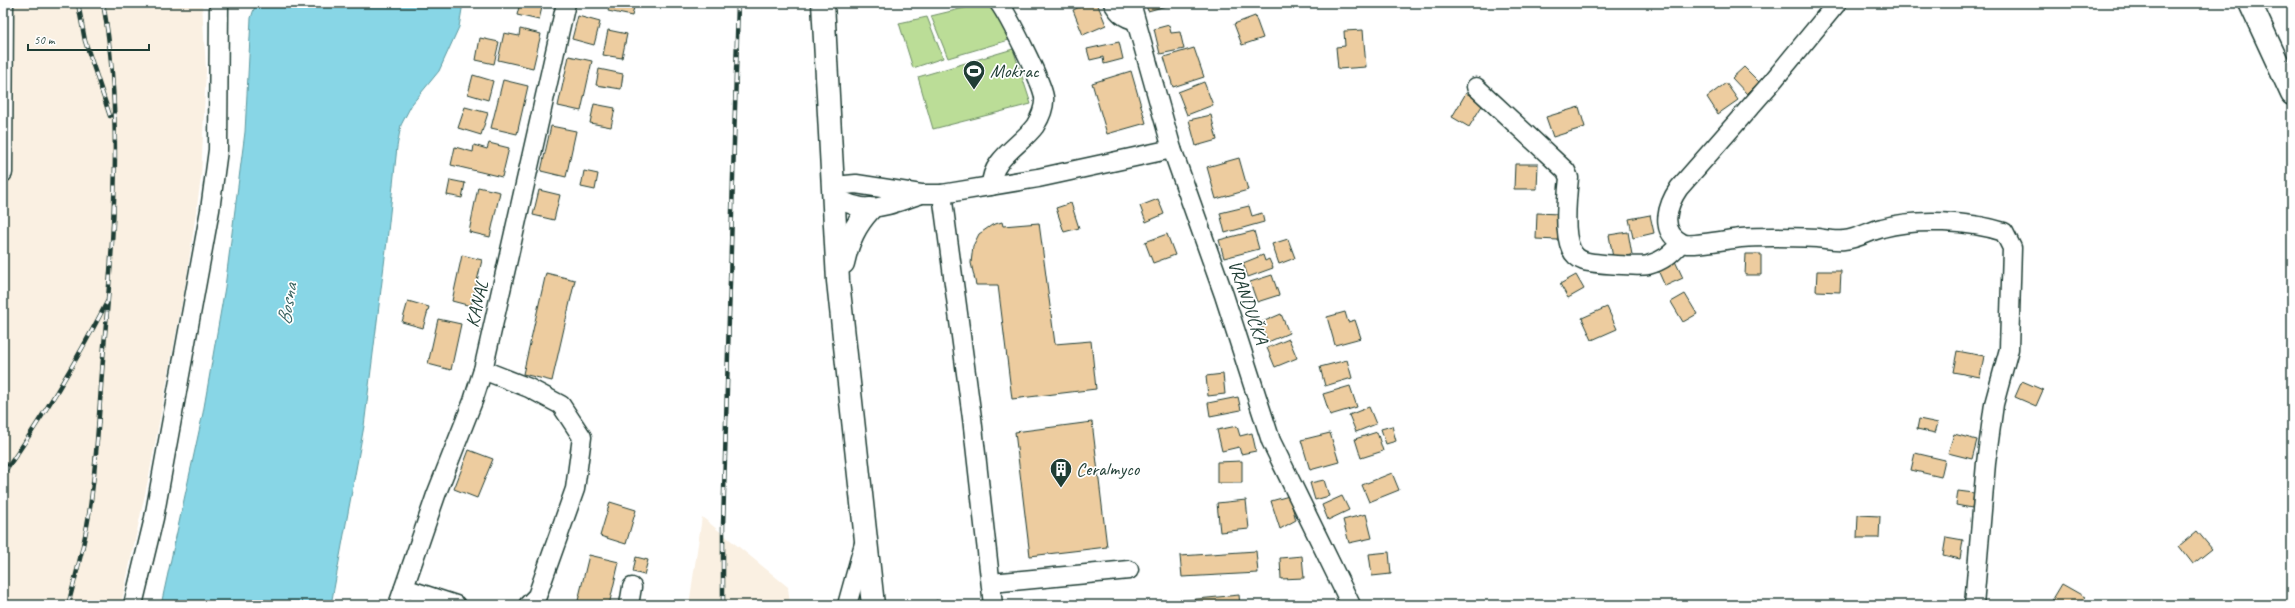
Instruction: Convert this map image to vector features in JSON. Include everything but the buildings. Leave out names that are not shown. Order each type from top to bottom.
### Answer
[{"type":"main road","points":[[823,3],[838,282],[873,605]]},
{"type":"main road","points":[[2250,3],[2292,94]]},
{"type":"main road","points":[[838,282],[852,233],[858,221],[870,209]]},
{"type":"street","points":[[3,173],[4,3]]},
{"type":"street","points":[[133,605],[154,518],[210,210],[217,157],[220,64],[218,13],[220,3]]},
{"type":"street","name":"KANAL","points":[[398,605],[436,496],[473,401],[483,370],[566,3]]},
{"type":"street","points":[[991,186],[991,176],[998,164],[1034,126],[1041,116],[1044,97],[1035,72],[999,3]]},
{"type":"street","points":[[1112,3],[1118,12],[1126,18],[1135,20]]},
{"type":"street","name":"VRANDUČKA","points":[[1131,3],[1172,149],[1224,295],[1271,441],[1351,605]]},
{"type":"street","points":[[1837,3],[1772,82],[1679,188],[1670,201],[1666,217],[1671,232],[1681,243],[1690,245],[1719,240],[1765,236],[1843,241],[1883,228],[1933,222],[1982,225],[2004,232],[2012,248],[2009,349],[1994,404],[1986,463],[1974,605]]},
{"type":"street","points":[[1476,86],[1566,171],[1569,178],[1567,233],[1571,250],[1575,256],[1582,261],[1593,263],[1646,265],[1671,254],[1681,243]]},
{"type":"street","points":[[921,194],[870,209],[848,204],[834,191],[856,184],[921,194],[942,194],[991,186],[1172,149]]},
{"type":"street","points":[[942,194],[972,418],[993,605]]},
{"type":"street","points":[[483,370],[529,388],[561,405],[582,437],[575,489],[537,596],[528,605]]},
{"type":"street","points":[[847,605],[848,596],[865,539]]},
{"type":"street","points":[[991,583],[1129,570]]},
{"type":"street","points":[[629,605],[632,587]]},
{"type":"street","points":[[404,588],[456,605]]},
{"type":"shaded area","points":[[3,3],[202,3],[206,70],[201,178],[187,275],[150,471],[121,605],[3,605]]},
{"type":"shaded area","points":[[702,517],[788,587],[790,605],[689,605]]},
{"type":"green space","name":"Mokrac","points":[[985,3],[992,3],[1009,40],[948,58],[931,16]]},
{"type":"green space","name":"Mokrac","points":[[927,17],[943,58],[913,68],[899,23]]},
{"type":"green space","name":"Mokrac","points":[[1013,49],[1031,104],[933,129],[918,77]]},
{"type":"water","name":"Bosna","points":[[256,3],[463,3],[459,27],[439,71],[412,104],[401,125],[397,147],[364,426],[331,605],[161,605],[203,413],[225,287],[245,132],[251,18]]},
{"type":"railway","points":[[78,3],[85,41],[110,116]]},
{"type":"railway","points":[[68,605],[82,549],[90,506],[96,456],[111,262],[115,174],[115,130],[109,44],[103,3]]},
{"type":"railway","points":[[723,605],[723,527],[738,3]]},
{"type":"railway","points":[[3,474],[58,390],[107,302]]},
{"type":"place","name":"Mokrac","points":[[974,90]]},
{"type":"place","name":"Ceralmyco","points":[[1061,488]]}]
